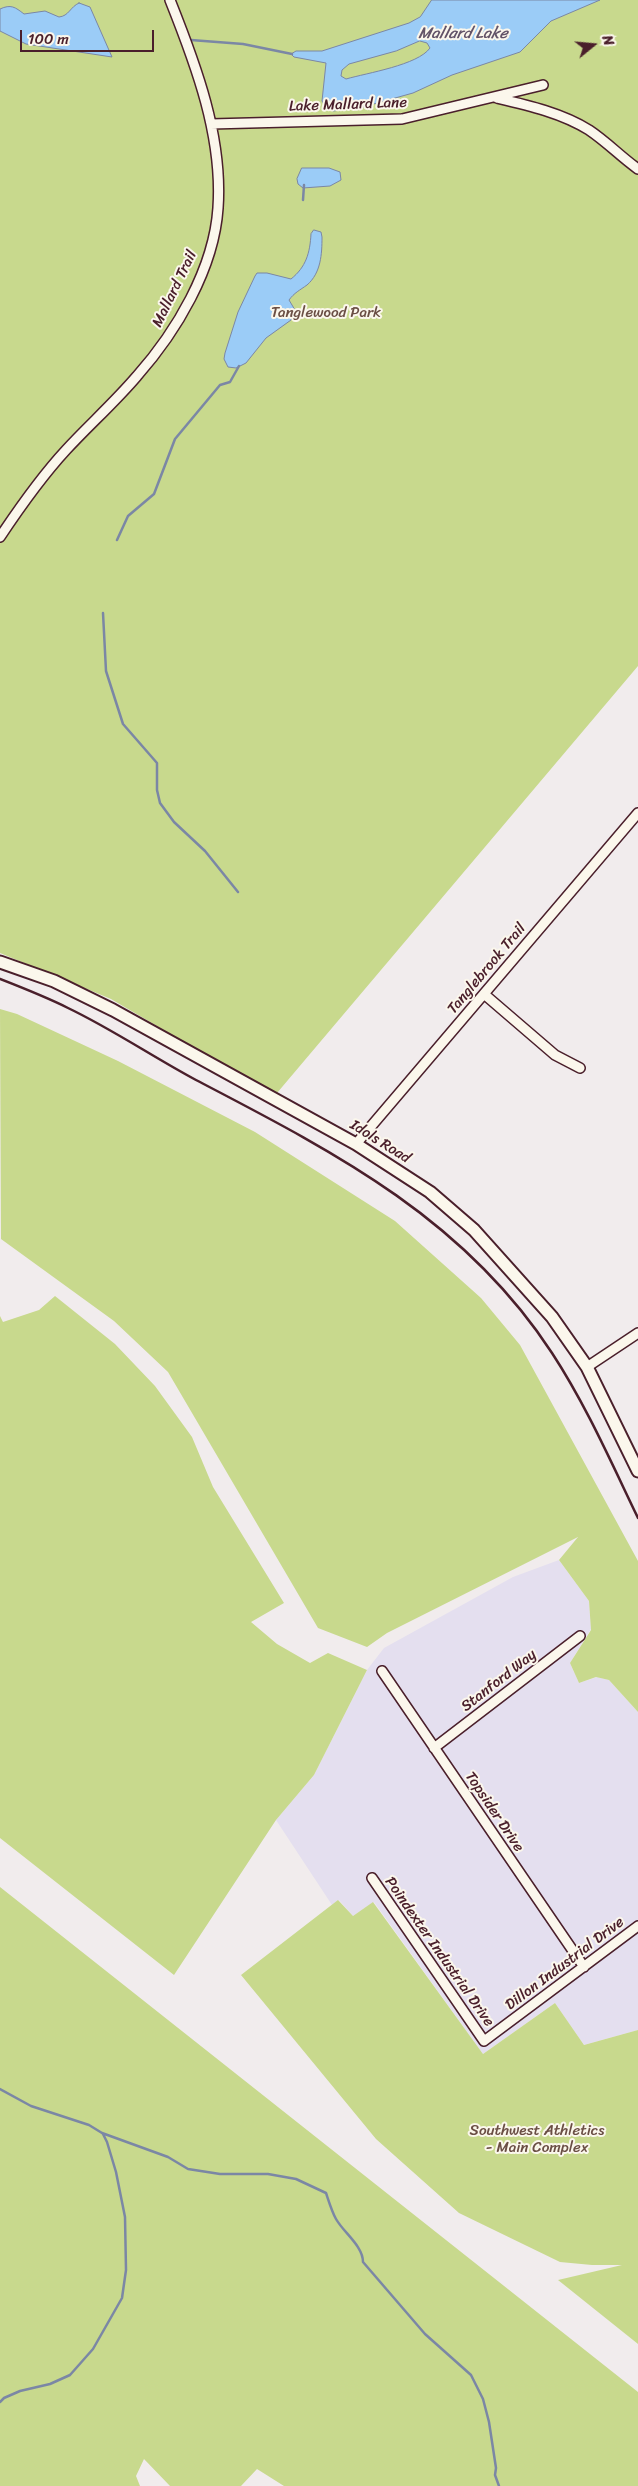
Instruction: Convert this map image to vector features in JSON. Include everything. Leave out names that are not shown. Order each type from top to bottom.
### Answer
[{"type":"street","name":"Mallard Trail","points":[[0,537],[48,471],[148,364],[183,311],[207,258],[216,224],[218,194],[211,124],[193,62],[170,0]]},
{"type":"street","name":"Lake Mallard Lane","points":[[211,124],[402,119],[544,85]]},
{"type":"street","points":[[494,98],[528,106],[580,125],[610,145],[638,169]]},
{"type":"street","name":"Tanglebrook Trail","points":[[356,1144],[638,812]]},
{"type":"street","name":"Idols Road","points":[[0,962],[54,981],[113,1010],[356,1144],[430,1192],[474,1230],[552,1317],[587,1367],[638,1471]]},
{"type":"street","points":[[484,994],[555,1056],[580,1068]]},
{"type":"street","points":[[587,1367],[638,1333]]},
{"type":"street","name":"Stanford Way","points":[[434,1748],[580,1636]]},
{"type":"street","name":"Topsider Drive","points":[[382,1671],[584,1967]]},
{"type":"street","name":"Poindexter Industrial Drive","points":[[372,1878],[484,2041]]},
{"type":"street","name":"Dillon Industrial Drive","points":[[484,2041],[638,1926]]},
{"type":"shaded area","points":[[559,1560],[589,1601],[591,1629],[570,1663],[579,1683],[597,1677],[609,1680],[638,1712],[638,2030],[584,2045],[555,2003],[483,2054],[374,1902],[353,1916],[339,1900],[332,1905],[276,1820],[314,1775],[367,1670],[384,1648],[513,1577]]},
{"type":"green space","name":"Tanglewood Park","points":[[0,0],[638,0],[638,666],[277,1093],[220,1063],[111,999],[0,953]]},
{"type":"green space","points":[[0,1009],[17,1014],[118,1061],[255,1132],[395,1221],[481,1298],[520,1345],[638,1561],[638,1712],[609,1680],[596,1677],[579,1683],[570,1663],[591,1630],[589,1601],[559,1560],[578,1537],[387,1633],[367,1647],[318,1628],[168,1372],[114,1321],[1,1239]]},
{"type":"green space","points":[[55,1296],[115,1344],[155,1386],[192,1437],[213,1487],[284,1603],[251,1622],[277,1644],[310,1663],[328,1653],[367,1670],[314,1775],[276,1820],[174,1975],[0,1838],[0,1316],[3,1322],[39,1310]]},
{"type":"green space","points":[[0,1887],[638,2392],[638,2486],[284,2486],[257,2469],[241,2486],[170,2486],[144,2459],[136,2476],[140,2486],[0,2486]]},
{"type":"green space","name":"Southwest Athletics - Main Complex","points":[[338,1900],[353,1916],[373,1902],[483,2054],[555,2003],[584,2045],[638,2030],[638,2344],[558,2280],[622,2265],[560,2262],[459,2213],[376,2139],[241,1975]]},
{"type":"water","name":"Mallard Lake","points":[[432,0],[600,0],[551,21],[520,52],[452,75],[413,93],[363,107],[333,111],[326,108],[322,101],[326,63],[294,57],[291,54],[296,51],[322,51],[409,23],[420,17]],"holes":[[[420,41],[427,43],[430,48],[424,54],[404,64],[346,79],[341,76],[342,70],[349,64],[396,51]]]},
{"type":"water","points":[[79,3],[90,7],[112,57],[26,44],[0,31],[0,9],[4,7],[13,7],[24,14],[45,11],[59,17],[65,15]]},
{"type":"water","points":[[302,168],[329,168],[340,172],[341,180],[330,186],[303,188],[298,184],[297,179]]},
{"type":"water","points":[[314,230],[321,232],[322,237],[320,263],[312,280],[289,300],[295,310],[291,320],[266,338],[246,363],[236,368],[228,367],[224,359],[225,353],[238,312],[255,276],[257,273],[267,273],[291,279],[304,264],[310,247],[311,234]]},
{"type":"waterway","points":[[191,40],[243,44],[292,54]]},
{"type":"waterway","points":[[303,200],[304,185]]},
{"type":"waterway","points":[[117,540],[128,516],[154,494],[175,439],[220,385],[230,382],[239,366]]},
{"type":"waterway","points":[[103,613],[106,671],[123,724],[157,763],[157,790],[160,803],[174,822],[205,851],[238,892]]},
{"type":"waterway","points":[[0,2089],[31,2106],[89,2125],[102,2133],[168,2157],[188,2169],[220,2174],[268,2174],[296,2179],[326,2193],[336,2219],[357,2245],[363,2262],[425,2334],[471,2375],[483,2399],[489,2422],[496,2468],[495,2475],[499,2486]]},
{"type":"waterway","points":[[0,2402],[4,2398],[20,2391],[50,2384],[70,2375],[93,2349],[122,2298],[126,2270],[125,2217],[116,2172],[103,2134]]},
{"type":"railway","points":[[0,979],[43,996],[84,1016],[180,1071],[297,1134],[346,1162],[393,1193],[437,1226],[479,1264],[517,1305],[552,1353],[587,1413],[638,1518]]}]
